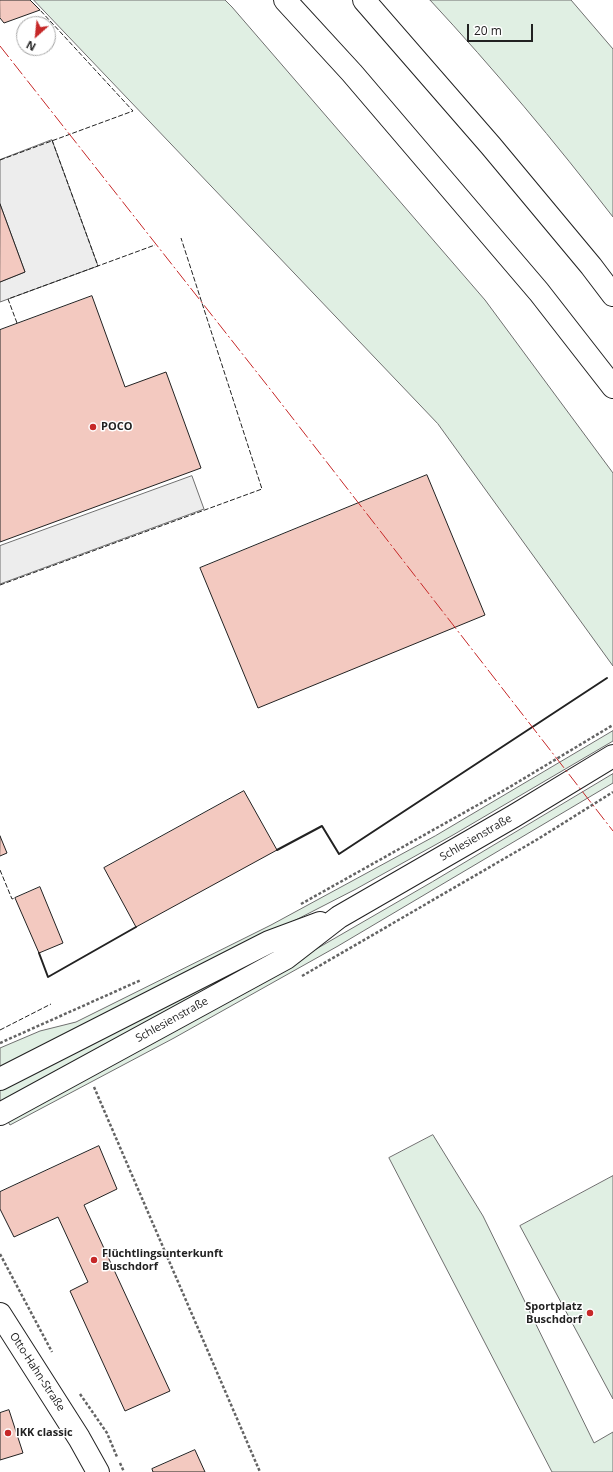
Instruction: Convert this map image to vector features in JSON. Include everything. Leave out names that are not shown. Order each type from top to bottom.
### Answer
[{"type":"main road","points":[[285,0],[352,73],[523,274],[613,387]]},
{"type":"main road","points":[[364,0],[491,146],[591,266],[613,295]]},
{"type":"main road","name":"Schlesienstraße","points":[[0,1114],[286,958],[338,917],[514,816],[613,756]]},
{"type":"main road","name":"Schlesienstraße","points":[[0,1079],[269,942],[338,917]]},
{"type":"main road","name":"Otto-Hahn-Straße","points":[[0,1314],[79,1438],[98,1472]]},
{"type":"path","points":[[299,906],[508,788],[613,725]]},
{"type":"path","points":[[0,1043],[143,979]]},
{"type":"path","points":[[94,1087],[260,1472]]},
{"type":"path","points":[[0,1254],[56,1358]]},
{"type":"path","points":[[77,1390],[107,1433],[124,1472]]},
{"type":"green space","points":[[34,0],[225,0],[232,7],[485,300],[613,473],[613,666],[438,424],[56,23],[56,16],[49,16]]},
{"type":"green space","points":[[430,0],[571,0],[613,49],[613,217],[524,106]]},
{"type":"green space","points":[[613,731],[613,741],[453,835],[356,889],[0,1072],[0,1048],[40,1031],[76,1022],[271,925],[435,836]]},
{"type":"green space","points":[[613,774],[613,783],[338,946],[174,1038],[10,1125],[6,1118],[292,963],[432,882]]},
{"type":"green space","points":[[248,963],[249,968],[0,1103],[0,1088]]},
{"type":"green space","points":[[433,1135],[483,1216],[594,1443],[613,1432],[613,1472],[552,1472],[389,1158]]},
{"type":"green space","name":"Sportplatz Buschdorf","points":[[613,1176],[613,1399],[520,1226]]},
{"type":"shaded area","points":[[52,140],[98,266],[0,302],[0,282],[25,272],[0,204],[0,160]]},
{"type":"shaded area","points":[[192,476],[204,509],[0,584],[0,546]]},
{"type":"building","points":[[0,0],[30,0],[40,10],[23,16],[16,16],[16,19],[4,23],[0,18]]},
{"type":"building","points":[[0,204],[25,272],[0,282]]},
{"type":"building","name":"POCO","points":[[92,296],[125,387],[166,372],[201,468],[0,542],[0,330]]},
{"type":"building","points":[[427,475],[485,615],[258,708],[200,568]]},
{"type":"building","points":[[244,791],[277,850],[136,927],[104,868]]},
{"type":"building","points":[[0,836],[7,853],[0,856]]},
{"type":"building","points":[[40,887],[63,943],[39,953],[15,898]]},
{"type":"building","name":"Flüchtlingsunterkunft Buschdorf","points":[[99,1146],[117,1189],[84,1205],[170,1391],[125,1411],[70,1291],[88,1282],[58,1217],[14,1237],[0,1209],[0,1192]]},
{"type":"building","name":"IKK classic","points":[[9,1410],[23,1453],[0,1460],[0,1413]]},
{"type":"building","points":[[195,1450],[205,1472],[153,1472],[152,1469]]},
{"type":"fence","points":[[0,160],[133,111],[40,10]]},
{"type":"fence","points":[[52,140],[98,266]]},
{"type":"fence","points":[[0,585],[262,489],[181,238]]},
{"type":"fence","points":[[17,323],[8,299],[155,245]]},
{"type":"fence","points":[[0,870],[12,899],[15,898]]},
{"type":"fence","points":[[0,1030],[51,1004]]},
{"type":"wall","points":[[277,850],[322,826],[339,854],[607,678]]},
{"type":"wall","points":[[39,953],[48,977],[136,927]]},
{"type":"power","points":[[0,46],[270,389],[613,831]]},
{"type":"place","name":"POCO","points":[[93,427]]},
{"type":"place","name":"Flüchtlingsunterkunft Buschdorf","points":[[94,1260]]},
{"type":"place","name":"Sportplatz Buschdorf","points":[[590,1313]]},
{"type":"place","name":"IKK classic","points":[[8,1433]]}]
